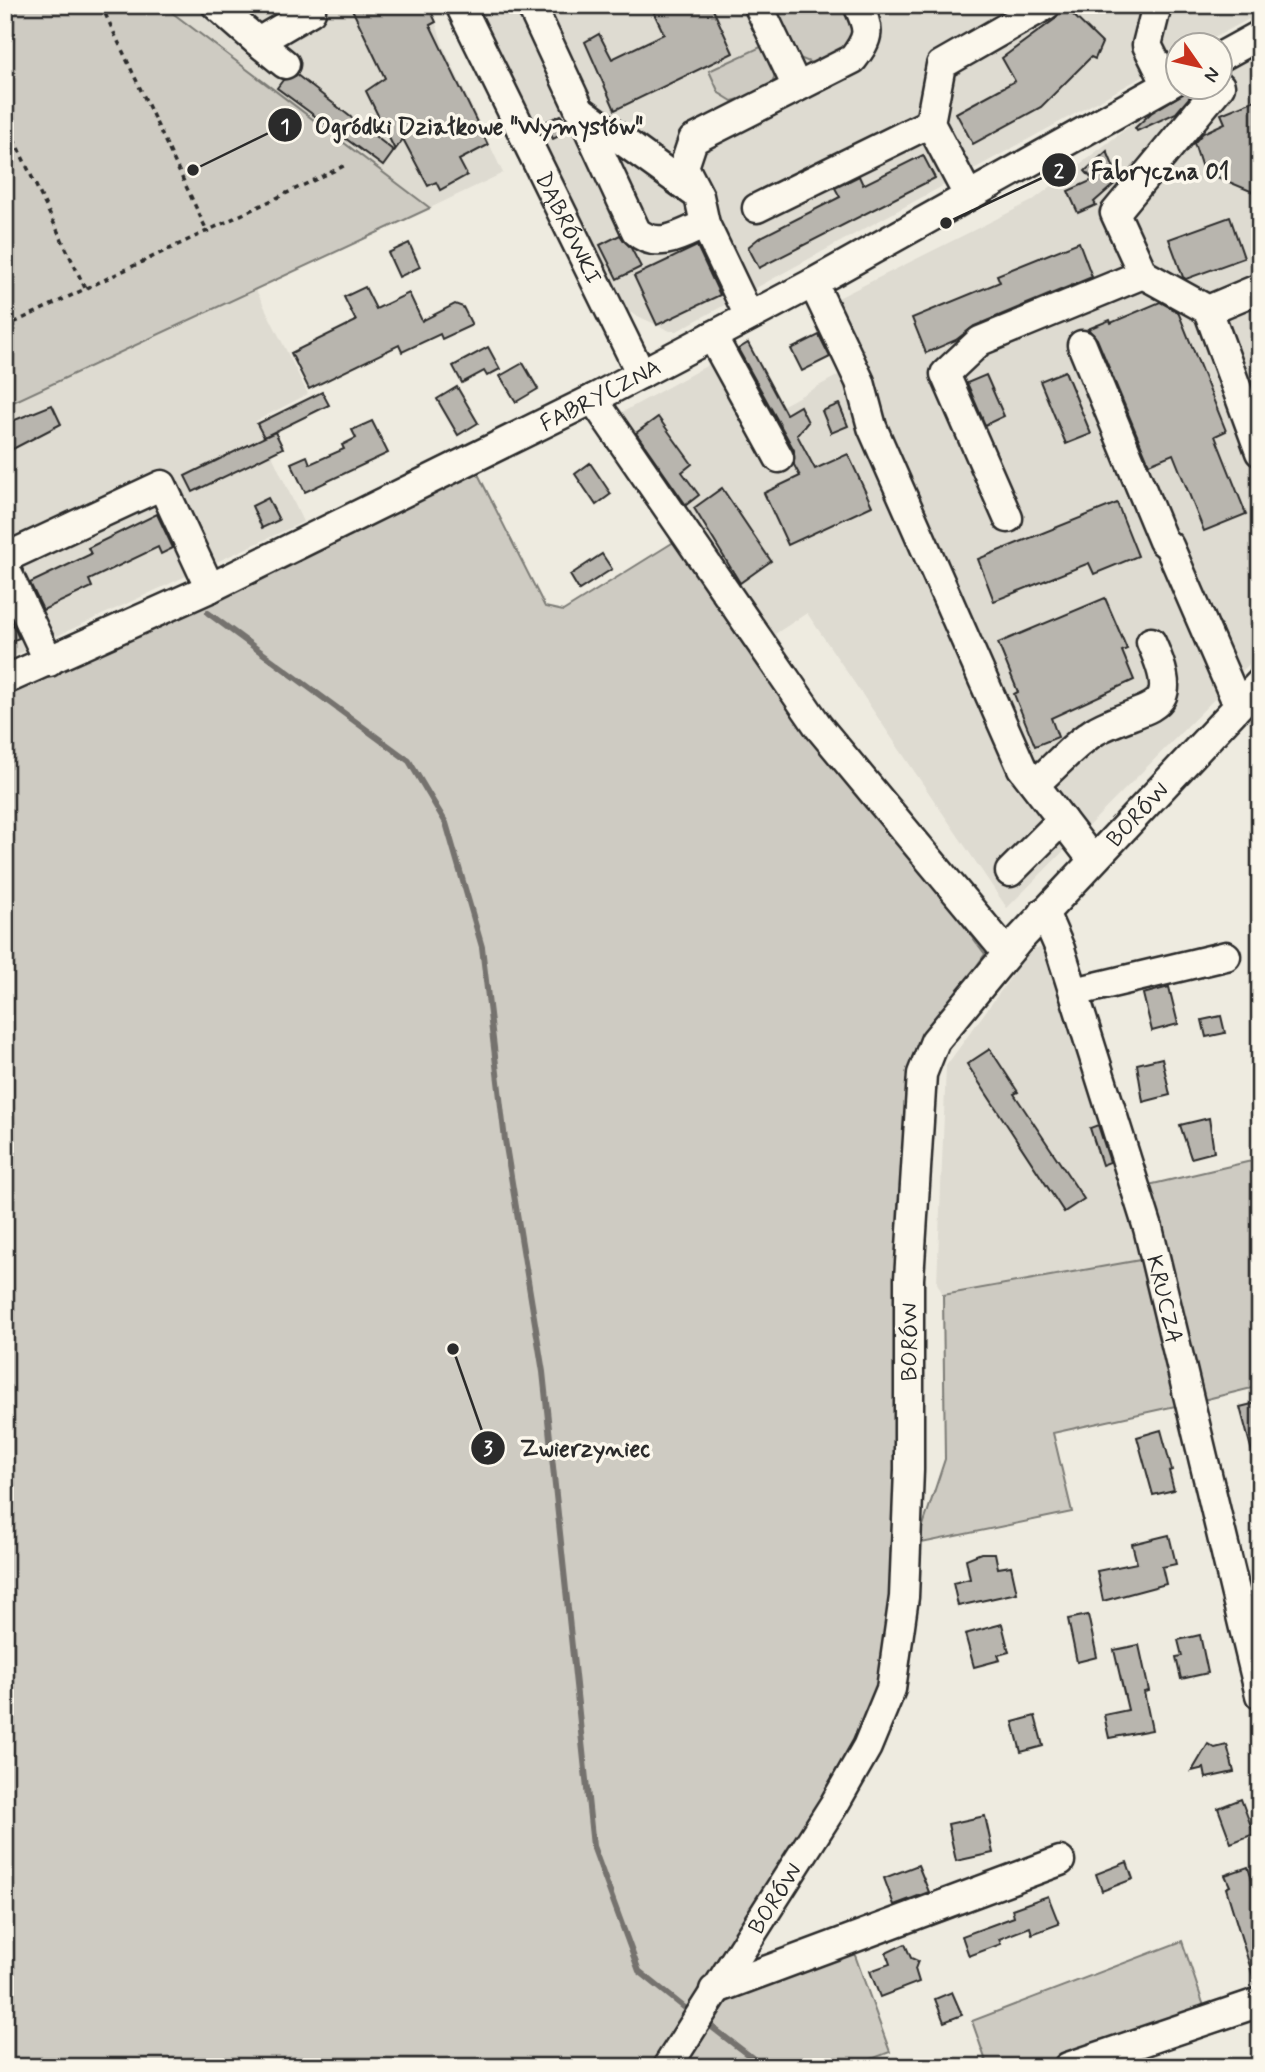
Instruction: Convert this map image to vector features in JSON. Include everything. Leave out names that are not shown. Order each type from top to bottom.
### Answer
[{"type":"street","points":[[216,5],[285,64]]},
{"type":"street","points":[[258,42],[311,11],[310,5]]},
{"type":"street","name":"DĄBRÓWKI","points":[[460,5],[641,374]]},
{"type":"street","points":[[531,5],[629,218],[645,240],[671,239],[705,224]]},
{"type":"street","points":[[749,316],[705,224],[699,196],[684,167],[693,140],[853,59],[865,43],[869,28],[858,5]]},
{"type":"street","points":[[968,195],[930,123],[941,65],[1046,5]]},
{"type":"street","points":[[1157,5],[1147,45],[1164,70]]},
{"type":"street","points":[[760,9],[797,87]]},
{"type":"street","points":[[1234,49],[1260,35]]},
{"type":"street","name":"FABRYCZNA","points":[[5,680],[210,588],[593,399],[813,282],[1164,86]]},
{"type":"street","points":[[1207,102],[1115,213],[1143,274],[1208,310],[1260,452]]},
{"type":"street","points":[[577,109],[699,196]]},
{"type":"street","points":[[757,208],[930,123]]},
{"type":"street","points":[[1007,518],[945,374],[980,341],[1143,274]]},
{"type":"street","points":[[813,282],[860,382],[872,427],[1022,768],[1092,859]]},
{"type":"street","points":[[1208,310],[1260,288]]},
{"type":"street","points":[[712,336],[779,458]]},
{"type":"street","points":[[1082,345],[1163,541],[1169,547],[1238,705]]},
{"type":"street","points":[[593,399],[818,726],[1007,953]]},
{"type":"street","points":[[5,558],[162,485],[210,588]]},
{"type":"street","points":[[5,568],[49,662]]},
{"type":"street","points":[[1035,785],[1095,731],[1154,706],[1165,690],[1166,675],[1151,642]]},
{"type":"street","name":"BORÓW","points":[[667,2067],[835,1803],[867,1747],[891,1689],[904,1597],[909,1470],[909,1279],[922,1074],[935,1041],[1007,953],[1092,859],[1260,683]]},
{"type":"street","points":[[1010,872],[1062,820]]},
{"type":"street","name":"KRUCZA","points":[[1044,912],[1074,992],[1148,1228],[1252,1628],[1260,1695]]},
{"type":"street","points":[[1074,992],[1226,956]]},
{"type":"street","points":[[714,1990],[1060,1861]]},
{"type":"street","points":[[1068,2067],[1260,2002]]},
{"type":"path","points":[[101,5],[208,233]]},
{"type":"path","points":[[5,121],[86,290]]},
{"type":"path","points":[[5,327],[208,233],[348,164]]},
{"type":"shaded area","points":[[5,5],[162,5],[430,208],[5,406]]},
{"type":"shaded area","points":[[162,5],[430,5],[444,48],[503,173],[430,208]]},
{"type":"shaded area","points":[[477,5],[1256,5],[1260,13],[1225,32],[1164,32],[1164,65],[677,331],[670,331],[627,311]]},
{"type":"shaded area","points":[[769,5],[844,5],[851,28],[848,43],[835,54],[814,64],[797,57]]},
{"type":"shaded area","points":[[765,45],[776,71],[771,88],[747,103],[744,98],[732,101],[719,93],[709,71]]},
{"type":"shaded area","points":[[1260,54],[1260,653],[1007,908],[807,613],[775,634],[619,414],[748,343],[782,406],[848,370],[834,300],[1032,201],[1164,100],[1164,102],[1234,102],[1234,66]]},
{"type":"shaded area","points":[[255,288],[308,394],[256,421],[303,522],[5,660],[5,406]]},
{"type":"shaded area","points":[[477,472],[545,607],[563,611],[677,540],[985,954],[916,1054],[889,1634],[877,1689],[866,1720],[726,1994],[852,1947],[890,2052],[850,2067],[5,2067],[5,694],[263,578]]},
{"type":"shaded area","points":[[1032,948],[1052,948],[1146,1259],[943,1295],[937,1283],[946,1066]]},
{"type":"shaded area","points":[[1260,1159],[1260,1386],[1203,1400],[1140,1187]]},
{"type":"shaded area","points":[[1146,1259],[1180,1405],[1053,1433],[1072,1512],[917,1544],[945,1459],[943,1295]]},
{"type":"shaded area","points":[[1182,1941],[1206,2012],[1044,2067],[988,2067],[972,2021]]},
{"type":"building","points":[[350,5],[428,5],[436,22],[430,25],[488,145],[459,160],[467,175],[440,190],[436,182],[428,186],[403,139],[395,150],[366,91],[385,78]]},
{"type":"building","points":[[650,5],[711,5],[733,53],[615,110],[585,42],[599,34],[612,59],[664,34]]},
{"type":"building","points":[[1063,5],[1102,43],[1095,59],[1091,57],[1041,107],[973,144],[956,113],[1015,81],[1002,58],[1055,19]]},
{"type":"building","points":[[297,75],[394,151],[383,166],[277,88],[283,80]]},
{"type":"building","points":[[1260,98],[1260,195],[1203,171],[1194,143],[1203,133],[1225,123],[1221,114]]},
{"type":"building","points":[[1169,102],[1185,102],[1176,113],[1137,131],[1135,128],[1151,113]]},
{"type":"building","points":[[561,115],[569,131],[553,139],[545,122]]},
{"type":"building","points":[[1107,151],[1119,180],[1094,202],[1096,205],[1078,213],[1068,191],[1093,180],[1085,171]]},
{"type":"building","points":[[923,155],[935,178],[759,268],[748,247],[759,238],[840,197],[835,188],[859,176],[863,185]]},
{"type":"building","points":[[1230,217],[1244,258],[1186,279],[1183,277],[1169,239]]},
{"type":"building","points":[[620,235],[641,267],[617,279],[600,245]]},
{"type":"building","points":[[1079,242],[1092,277],[974,326],[956,340],[926,353],[912,318],[1000,282],[997,275]]},
{"type":"building","points":[[409,243],[420,267],[399,277],[388,253]]},
{"type":"building","points":[[697,246],[720,295],[657,325],[634,276]]},
{"type":"building","points":[[365,287],[376,309],[409,293],[422,321],[455,304],[463,307],[472,325],[442,339],[440,334],[402,352],[399,345],[309,389],[291,353],[356,321],[344,297]]},
{"type":"building","points":[[1160,302],[1178,312],[1226,431],[1215,436],[1246,514],[1204,531],[1173,454],[1149,464],[1097,339],[1088,329],[1110,320],[1111,323]]},
{"type":"building","points":[[819,335],[830,357],[802,371],[791,349]]},
{"type":"building","points":[[748,343],[786,414],[800,406],[808,422],[797,435],[815,469],[848,454],[872,506],[788,545],[764,493],[800,476],[794,465],[794,450],[738,349]]},
{"type":"building","points":[[488,347],[500,369],[487,376],[484,371],[462,383],[453,366]]},
{"type":"building","points":[[523,363],[538,389],[516,402],[500,376]]},
{"type":"building","points":[[1065,371],[1091,434],[1066,444],[1040,381]]},
{"type":"building","points":[[986,375],[1004,416],[985,425],[967,383]]},
{"type":"building","points":[[457,387],[478,423],[458,435],[437,399]]},
{"type":"building","points":[[322,392],[329,405],[264,437],[257,424]]},
{"type":"building","points":[[839,404],[848,426],[831,433],[822,411]]},
{"type":"building","points":[[52,405],[61,424],[5,453],[5,424]]},
{"type":"building","points":[[658,417],[692,464],[682,472],[699,495],[686,505],[636,433]]},
{"type":"building","points":[[372,421],[388,453],[305,492],[291,463],[307,456],[310,464],[344,449],[342,445],[356,438],[352,430]]},
{"type":"building","points":[[275,432],[283,448],[193,492],[185,476]]},
{"type":"building","points":[[590,463],[611,494],[596,505],[575,474]]},
{"type":"building","points":[[722,488],[771,561],[740,583],[694,508]]},
{"type":"building","points":[[268,498],[279,520],[262,528],[252,506]]},
{"type":"building","points":[[1117,503],[1138,556],[1094,574],[1089,563],[994,601],[978,559]]},
{"type":"building","points":[[157,514],[173,548],[161,554],[158,547],[89,580],[92,587],[43,610],[30,583],[91,554],[88,548]]},
{"type":"building","points":[[602,554],[612,569],[579,590],[570,575]]},
{"type":"building","points":[[1105,598],[1127,649],[1122,651],[1134,680],[1051,718],[1058,737],[1035,746],[1014,694],[1018,692],[998,643]]},
{"type":"building","points":[[12,623],[19,638],[5,644],[5,626]]},
{"type":"building","points":[[1169,987],[1178,1024],[1152,1031],[1143,994]]},
{"type":"building","points":[[1221,1016],[1225,1033],[1206,1037],[1202,1020]]},
{"type":"building","points":[[990,1049],[1018,1092],[1014,1094],[1084,1199],[1064,1212],[967,1064]]},
{"type":"building","points":[[1162,1058],[1170,1095],[1143,1102],[1137,1064]]},
{"type":"building","points":[[1209,1118],[1214,1152],[1191,1158],[1180,1125]]},
{"type":"building","points":[[1098,1125],[1110,1162],[1102,1165],[1090,1128]]},
{"type":"building","points":[[1260,1402],[1260,1462],[1255,1463],[1240,1407]]},
{"type":"building","points":[[1161,1430],[1172,1470],[1169,1471],[1174,1490],[1153,1495],[1137,1437]]},
{"type":"building","points":[[1169,1535],[1176,1564],[1162,1567],[1166,1584],[1103,1601],[1097,1571],[1137,1563],[1132,1544]]},
{"type":"building","points":[[981,1553],[995,1553],[998,1568],[1011,1566],[1017,1593],[958,1606],[953,1583],[970,1579],[966,1559]]},
{"type":"building","points":[[1088,1615],[1097,1657],[1077,1662],[1068,1619]]},
{"type":"building","points":[[1002,1624],[1009,1652],[998,1655],[1000,1660],[974,1667],[965,1634]]},
{"type":"building","points":[[1200,1635],[1208,1673],[1181,1679],[1176,1657],[1182,1656],[1178,1640]]},
{"type":"building","points":[[1139,1645],[1149,1691],[1144,1692],[1152,1730],[1109,1738],[1104,1715],[1128,1710],[1114,1650]]},
{"type":"building","points":[[1035,1716],[1043,1746],[1021,1752],[1013,1722]]},
{"type":"building","points":[[1208,1744],[1215,1748],[1227,1745],[1234,1772],[1206,1778],[1204,1768],[1192,1771]]},
{"type":"building","points":[[1241,1799],[1254,1834],[1231,1843],[1218,1808]]},
{"type":"building","points":[[985,1816],[993,1853],[956,1861],[948,1824]]},
{"type":"building","points":[[1127,1862],[1133,1879],[1102,1891],[1096,1874]]},
{"type":"building","points":[[918,1865],[929,1892],[894,1905],[884,1878]]},
{"type":"building","points":[[1248,1867],[1256,1892],[1260,1890],[1260,1986],[1256,1986],[1226,1888],[1230,1886],[1225,1875]]},
{"type":"building","points":[[1048,1896],[1059,1924],[1032,1934],[1030,1927],[999,1939],[1001,1944],[969,1956],[962,1936],[1014,1917],[1012,1909]]},
{"type":"building","points":[[905,1944],[911,1958],[918,1961],[915,1969],[919,1982],[880,1997],[870,1971],[890,1964],[886,1953]]},
{"type":"building","points":[[952,1992],[962,2015],[944,2022],[935,1999]]},
{"type":"waterway","points":[[208,613],[409,761],[446,823],[482,947],[505,1140],[543,1372],[593,1846],[639,1971],[685,2008]]},
{"type":"waterway","points":[[708,2024],[764,2067]]},
{"type":"place","name":"Ogródki Działkowe \"Wymysłów\"","points":[[193,170]]},
{"type":"place","name":"Fabryczna 01","points":[[946,223]]},
{"type":"place","name":"Zwierzyniec","points":[[453,1349]]}]
